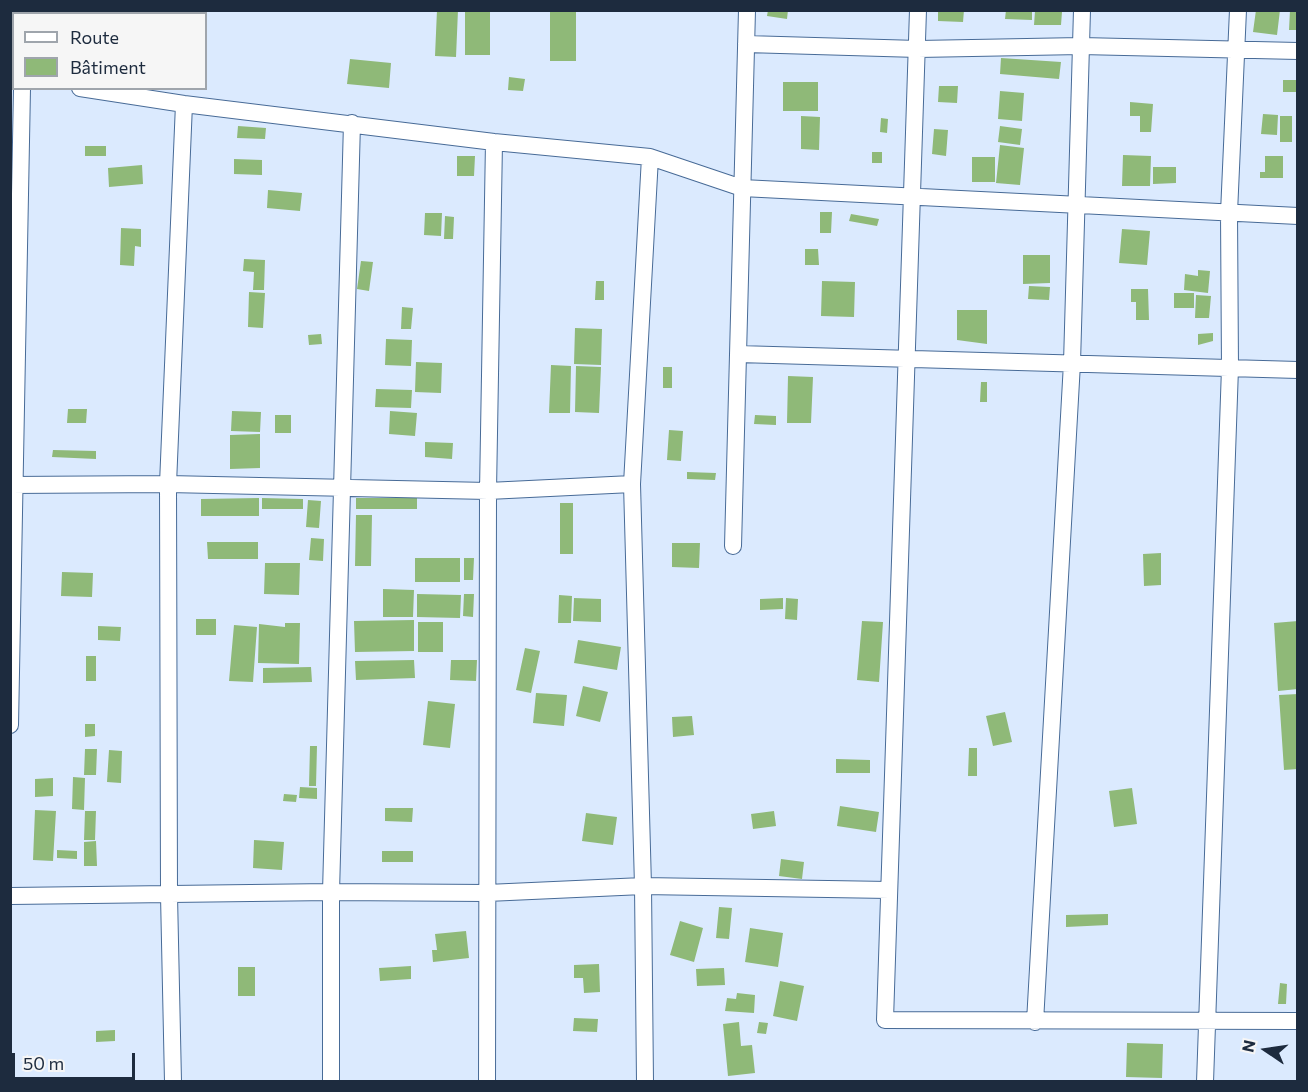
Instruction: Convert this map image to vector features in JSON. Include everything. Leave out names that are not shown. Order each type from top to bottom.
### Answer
[{"type":"street","points":[[733,546],[747,10]]},
{"type":"street","points":[[918,10],[885,1020],[1298,1021]]},
{"type":"street","points":[[1035,1022],[1072,363],[1082,10]]},
{"type":"street","points":[[1205,1082],[1230,368],[1229,213],[1238,10]]},
{"type":"street","points":[[746,44],[918,49],[1081,46],[1298,51]]},
{"type":"street","points":[[10,725],[22,90]]},
{"type":"street","points":[[93,90],[184,104],[494,142],[650,158],[742,188],[1298,216]]},
{"type":"street","points":[[173,1082],[169,894],[168,484],[184,104]]},
{"type":"street","points":[[331,1082],[331,892],[352,123]]},
{"type":"street","points":[[487,1082],[488,490],[494,142]]},
{"type":"street","points":[[645,1082],[643,886],[632,484],[650,158]]},
{"type":"street","points":[[738,354],[1298,370]]},
{"type":"street","points":[[13,485],[168,484],[488,490],[632,484]]},
{"type":"street","points":[[10,896],[331,892],[488,893],[643,886],[889,890]]},
{"type":"building","points":[[59,10],[113,10],[112,12],[59,12]]},
{"type":"building","points":[[437,10],[458,10],[456,57],[435,56]]},
{"type":"building","points":[[465,10],[490,10],[490,55],[465,55]]},
{"type":"building","points":[[550,10],[576,10],[576,61],[550,61]]},
{"type":"building","points":[[768,10],[788,10],[787,19],[767,16]]},
{"type":"building","points":[[938,10],[964,10],[963,22],[938,21]]},
{"type":"building","points":[[1006,10],[1032,10],[1032,20],[1005,19]]},
{"type":"building","points":[[1256,10],[1280,10],[1277,35],[1253,32]]},
{"type":"building","points":[[1290,10],[1298,10],[1298,30],[1289,30]]},
{"type":"building","points":[[1035,11],[1062,12],[1061,25],[1034,25]]},
{"type":"building","points":[[1001,58],[1061,62],[1059,79],[1000,74]]},
{"type":"building","points":[[350,59],[391,63],[389,88],[347,84]]},
{"type":"building","points":[[509,77],[525,79],[523,91],[508,90]]},
{"type":"building","points":[[1283,80],[1298,80],[1298,92],[1283,92]]},
{"type":"building","points":[[783,82],[818,82],[818,111],[783,111]]},
{"type":"building","points":[[939,86],[958,86],[957,103],[938,102]]},
{"type":"building","points":[[1000,91],[1024,93],[1022,121],[998,119]]},
{"type":"building","points":[[1130,102],[1153,104],[1151,132],[1140,132],[1140,116],[1130,116]]},
{"type":"building","points":[[1263,114],[1278,115],[1277,135],[1261,134]]},
{"type":"building","points":[[801,116],[820,117],[819,150],[801,149]]},
{"type":"building","points":[[1280,116],[1292,116],[1292,142],[1280,142]]},
{"type":"building","points":[[881,118],[888,119],[887,133],[880,132]]},
{"type":"building","points":[[238,126],[266,128],[265,139],[237,138]]},
{"type":"building","points":[[1000,126],[1022,129],[1020,145],[998,142]]},
{"type":"building","points":[[934,129],[948,130],[946,156],[932,154]]},
{"type":"building","points":[[1000,145],[1024,148],[1020,185],[996,183]]},
{"type":"building","points":[[85,146],[106,146],[106,156],[85,156]]},
{"type":"building","points":[[872,152],[882,152],[882,163],[872,163]]},
{"type":"building","points":[[1123,155],[1151,156],[1150,186],[1122,186]]},
{"type":"building","points":[[457,156],[475,156],[474,176],[457,176]]},
{"type":"building","points":[[1265,156],[1283,156],[1283,178],[1260,178],[1260,172],[1265,172]]},
{"type":"building","points":[[972,157],[995,157],[995,182],[972,182]]},
{"type":"building","points":[[234,159],[262,160],[262,175],[234,174]]},
{"type":"building","points":[[142,165],[143,184],[109,187],[108,168]]},
{"type":"building","points":[[1153,167],[1176,167],[1176,183],[1153,184]]},
{"type":"building","points":[[268,190],[302,193],[300,211],[267,208]]},
{"type":"building","points":[[820,212],[832,212],[831,233],[820,233]]},
{"type":"building","points":[[425,213],[442,213],[441,236],[424,235]]},
{"type":"building","points":[[851,214],[879,219],[877,226],[849,221]]},
{"type":"building","points":[[445,216],[454,217],[453,239],[444,239]]},
{"type":"building","points":[[121,228],[141,229],[141,247],[135,246],[134,266],[120,265]]},
{"type":"building","points":[[1122,229],[1150,231],[1147,265],[1119,263]]},
{"type":"building","points":[[805,249],[818,249],[819,265],[805,265]]},
{"type":"building","points":[[1023,255],[1050,255],[1050,283],[1023,284]]},
{"type":"building","points":[[244,259],[265,260],[264,290],[253,290],[254,272],[243,271]]},
{"type":"building","points":[[361,261],[373,262],[369,291],[357,289]]},
{"type":"building","points":[[1198,270],[1210,271],[1208,293],[1184,290],[1185,274],[1198,276]]},
{"type":"building","points":[[596,281],[604,281],[604,300],[595,300]]},
{"type":"building","points":[[822,281],[855,282],[854,317],[821,316]]},
{"type":"building","points":[[1029,286],[1050,287],[1049,300],[1028,299]]},
{"type":"building","points":[[1131,289],[1148,289],[1149,320],[1136,320],[1136,302],[1131,302]]},
{"type":"building","points":[[249,292],[265,293],[263,328],[248,327]]},
{"type":"building","points":[[1174,293],[1194,293],[1194,308],[1174,308]]},
{"type":"building","points":[[1196,295],[1211,296],[1209,318],[1195,318]]},
{"type":"building","points":[[402,307],[413,308],[411,329],[401,329]]},
{"type":"building","points":[[957,310],[987,310],[987,344],[957,340]]},
{"type":"building","points":[[575,328],[602,329],[601,365],[574,364]]},
{"type":"building","points":[[1213,333],[1213,341],[1198,345],[1198,334]]},
{"type":"building","points":[[321,334],[322,344],[309,345],[308,335]]},
{"type":"building","points":[[386,339],[412,340],[411,366],[385,365]]},
{"type":"building","points":[[416,362],[442,363],[441,393],[415,392]]},
{"type":"building","points":[[551,365],[571,366],[570,413],[549,413]]},
{"type":"building","points":[[576,366],[601,367],[599,413],[575,412]]},
{"type":"building","points":[[663,367],[672,367],[672,388],[663,388]]},
{"type":"building","points":[[788,376],[813,377],[811,423],[787,423]]},
{"type":"building","points":[[981,382],[987,382],[987,402],[980,402]]},
{"type":"building","points":[[376,389],[412,390],[411,408],[375,407]]},
{"type":"building","points":[[68,409],[87,409],[86,423],[67,423]]},
{"type":"building","points":[[232,411],[261,412],[260,432],[231,431]]},
{"type":"building","points":[[390,411],[417,413],[415,436],[389,434]]},
{"type":"building","points":[[275,415],[291,415],[291,433],[275,433]]},
{"type":"building","points":[[755,415],[776,416],[776,425],[754,424]]},
{"type":"building","points":[[669,430],[683,431],[681,461],[667,460]]},
{"type":"building","points":[[260,434],[260,468],[230,469],[230,435]]},
{"type":"building","points":[[425,442],[453,443],[452,459],[425,457]]},
{"type":"building","points":[[53,450],[96,451],[96,459],[52,457]]},
{"type":"building","points":[[687,472],[716,473],[715,480],[687,479]]},
{"type":"building","points":[[259,498],[259,516],[201,516],[201,499]]},
{"type":"building","points":[[262,498],[303,499],[303,509],[262,509]]},
{"type":"building","points":[[356,498],[417,498],[417,509],[356,509]]},
{"type":"building","points":[[308,500],[321,501],[319,528],[306,527]]},
{"type":"building","points":[[560,503],[573,503],[573,554],[560,554]]},
{"type":"building","points":[[356,515],[372,515],[371,566],[355,566]]},
{"type":"building","points":[[311,538],[324,539],[323,561],[309,560]]},
{"type":"building","points":[[207,542],[258,542],[258,559],[208,559]]},
{"type":"building","points":[[672,543],[700,543],[699,568],[672,567]]},
{"type":"building","points":[[1161,553],[1161,585],[1144,586],[1143,554]]},
{"type":"building","points":[[415,558],[460,558],[460,582],[415,582]]},
{"type":"building","points":[[464,558],[474,558],[473,580],[464,580]]},
{"type":"building","points":[[265,563],[300,563],[299,595],[264,594]]},
{"type":"building","points":[[62,572],[93,573],[92,597],[61,596]]},
{"type":"building","points":[[383,589],[414,590],[413,617],[383,617]]},
{"type":"building","points":[[417,594],[461,595],[460,618],[417,617]]},
{"type":"building","points":[[464,594],[474,594],[473,617],[463,616]]},
{"type":"building","points":[[559,595],[572,596],[571,623],[558,623]]},
{"type":"building","points":[[574,598],[601,599],[601,622],[573,621]]},
{"type":"building","points":[[783,598],[783,609],[760,610],[760,599]]},
{"type":"building","points":[[786,598],[798,599],[797,620],[785,619]]},
{"type":"building","points":[[196,619],[216,619],[216,635],[196,635]]},
{"type":"building","points":[[414,620],[414,651],[355,652],[354,621]]},
{"type":"building","points":[[862,621],[883,622],[879,682],[857,680]]},
{"type":"building","points":[[1298,621],[1298,689],[1278,691],[1274,623]]},
{"type":"building","points":[[418,622],[443,622],[443,652],[418,652]]},
{"type":"building","points":[[285,623],[300,623],[299,664],[258,663],[259,624],[285,627]]},
{"type":"building","points":[[234,625],[257,627],[253,682],[229,681]]},
{"type":"building","points":[[98,626],[121,627],[120,641],[98,640]]},
{"type":"building","points":[[578,640],[621,647],[617,670],[574,663]]},
{"type":"building","points":[[525,648],[540,651],[531,693],[516,690]]},
{"type":"building","points":[[86,656],[96,656],[96,681],[86,681]]},
{"type":"building","points":[[414,660],[415,678],[356,680],[355,661]]},
{"type":"building","points":[[451,660],[477,660],[476,681],[450,680]]},
{"type":"building","points":[[311,667],[312,682],[263,683],[263,668]]},
{"type":"building","points":[[583,686],[608,692],[600,722],[576,716]]},
{"type":"building","points":[[536,693],[567,695],[564,726],[533,723]]},
{"type":"building","points":[[1298,694],[1298,769],[1284,770],[1279,695]]},
{"type":"building","points":[[428,701],[455,704],[450,748],[423,745]]},
{"type":"building","points":[[1005,712],[1012,742],[993,746],[986,716]]},
{"type":"building","points":[[692,716],[694,735],[673,737],[672,717]]},
{"type":"building","points":[[85,724],[95,724],[95,736],[85,737]]},
{"type":"building","points":[[310,746],[317,746],[316,786],[309,786]]},
{"type":"building","points":[[969,748],[977,748],[977,776],[968,776]]},
{"type":"building","points":[[85,749],[97,749],[96,775],[84,775]]},
{"type":"building","points":[[109,750],[122,751],[121,783],[107,782]]},
{"type":"building","points":[[836,759],[870,760],[870,773],[836,773]]},
{"type":"building","points":[[73,777],[85,778],[84,810],[72,809]]},
{"type":"building","points":[[53,778],[53,796],[35,797],[35,779]]},
{"type":"building","points":[[300,787],[317,788],[317,799],[299,798]]},
{"type":"building","points":[[1132,788],[1137,824],[1114,827],[1109,791]]},
{"type":"building","points":[[284,794],[297,795],[296,802],[283,801]]},
{"type":"building","points":[[840,806],[879,812],[876,832],[837,826]]},
{"type":"building","points":[[385,808],[413,808],[412,822],[385,821]]},
{"type":"building","points":[[35,810],[56,811],[53,861],[33,860]]},
{"type":"building","points":[[85,811],[96,811],[95,840],[84,840]]},
{"type":"building","points":[[774,811],[776,826],[753,829],[751,814]]},
{"type":"building","points":[[586,813],[617,817],[613,845],[582,841]]},
{"type":"building","points":[[254,840],[284,842],[282,870],[253,868]]},
{"type":"building","points":[[96,841],[97,866],[84,866],[84,842]]},
{"type":"building","points":[[57,850],[77,851],[77,859],[57,858]]},
{"type":"building","points":[[382,851],[413,851],[413,862],[382,862]]},
{"type":"building","points":[[781,859],[804,862],[802,879],[779,876]]},
{"type":"building","points":[[719,907],[732,908],[729,939],[716,938]]},
{"type":"building","points":[[1108,914],[1108,925],[1066,927],[1066,915]]},
{"type":"building","points":[[680,921],[703,928],[694,962],[670,955]]},
{"type":"building","points":[[750,928],[783,933],[778,967],[745,962]]},
{"type":"building","points":[[466,931],[469,958],[433,962],[432,950],[437,950],[435,934]]},
{"type":"building","points":[[599,964],[600,992],[584,993],[583,978],[574,978],[574,965]]},
{"type":"building","points":[[411,966],[411,979],[380,981],[379,968]]},
{"type":"building","points":[[238,967],[255,967],[255,996],[238,996]]},
{"type":"building","points":[[724,968],[725,985],[697,986],[696,969]]},
{"type":"building","points":[[780,981],[804,986],[797,1021],[773,1016]]},
{"type":"building","points":[[1280,983],[1287,984],[1286,1004],[1278,1004]]},
{"type":"building","points":[[737,993],[755,995],[754,1013],[725,1011],[727,998],[736,999]]},
{"type":"building","points":[[574,1018],[598,1019],[597,1032],[573,1031]]},
{"type":"building","points":[[739,1022],[741,1046],[752,1045],[755,1073],[728,1076],[723,1024]]},
{"type":"building","points":[[759,1022],[768,1023],[766,1034],[757,1033]]},
{"type":"building","points":[[115,1030],[115,1041],[96,1042],[96,1031]]},
{"type":"building","points":[[1127,1043],[1163,1044],[1162,1078],[1126,1077]]}]
